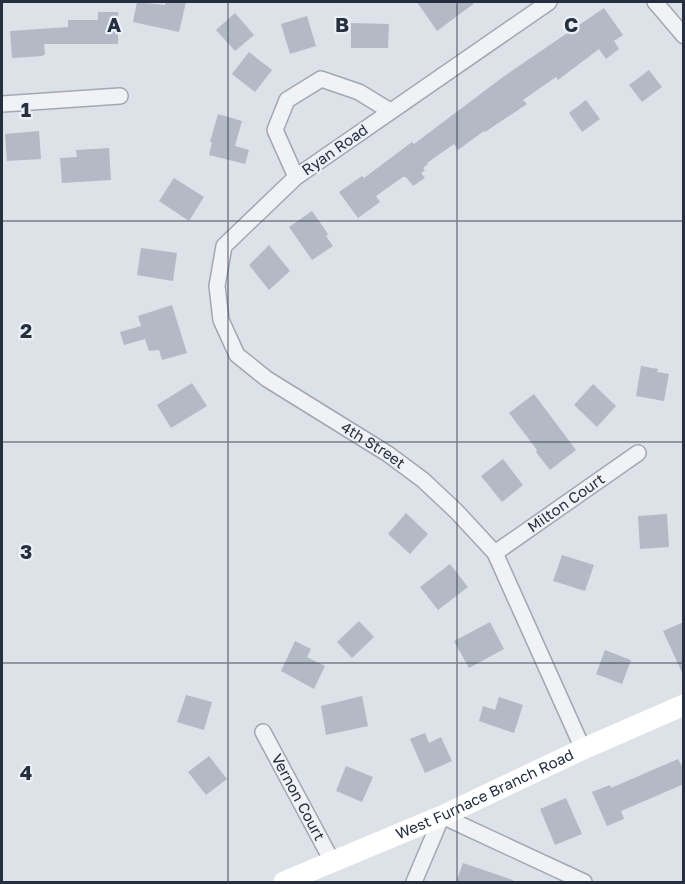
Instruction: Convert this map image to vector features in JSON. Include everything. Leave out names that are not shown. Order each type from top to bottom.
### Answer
[{"type":"street","name":"Ryan Road","points":[[390,111],[359,92],[321,79],[287,100],[275,130],[296,177],[549,2]]},
{"type":"street","points":[[654,2],[684,36]]},
{"type":"street","points":[[2,104],[120,96]]},
{"type":"street","name":"4th Street","points":[[296,177],[224,246],[217,286],[220,320],[237,355],[267,379],[388,454],[423,480],[495,553],[583,748]]},
{"type":"street","name":"Milton Court","points":[[495,553],[639,453]]},
{"type":"street","name":"West Furnace Branch Road","points":[[284,882],[442,816],[583,748],[684,705]]},
{"type":"street","name":"Vernon Court","points":[[263,732],[332,861]]},
{"type":"street","points":[[414,882],[442,816],[584,882]]},
{"type":"building","points":[[137,2],[165,5],[165,2],[186,2],[179,32],[133,22]]},
{"type":"building","points":[[417,2],[476,2],[437,31]]},
{"type":"building","points":[[604,8],[623,35],[614,41],[619,49],[606,59],[599,49],[558,80],[556,77],[523,100],[527,104],[458,150],[454,144],[427,163],[423,168],[425,171],[421,173],[425,178],[413,186],[406,177],[403,177],[376,196],[380,202],[358,218],[339,192],[362,176],[364,178],[412,142],[414,144],[503,77]]},
{"type":"building","points":[[98,12],[118,12],[118,44],[44,44],[45,54],[42,56],[12,58],[10,31],[68,27],[68,20],[98,20]]},
{"type":"building","points":[[235,13],[254,35],[235,51],[216,30]]},
{"type":"building","points":[[307,16],[316,46],[290,54],[281,24]]},
{"type":"building","points":[[351,23],[389,24],[388,48],[351,48]]},
{"type":"building","points":[[249,52],[272,70],[255,92],[232,74]]},
{"type":"building","points":[[649,70],[662,87],[642,102],[629,85]]},
{"type":"building","points":[[586,100],[600,119],[582,132],[569,113]]},
{"type":"building","points":[[218,114],[242,121],[235,146],[249,150],[245,164],[209,155],[212,142],[210,142]]},
{"type":"building","points":[[39,131],[41,159],[7,161],[5,134]]},
{"type":"building","points":[[109,148],[111,180],[62,183],[60,158],[77,157],[76,150]]},
{"type":"building","points":[[174,178],[204,197],[189,221],[159,201]]},
{"type":"building","points":[[312,211],[328,234],[326,236],[333,246],[312,260],[289,227]]},
{"type":"building","points":[[269,245],[290,271],[269,290],[249,265]]},
{"type":"building","points":[[141,248],[177,253],[173,281],[137,275]]},
{"type":"building","points":[[172,305],[187,353],[162,360],[159,350],[149,351],[145,339],[124,345],[120,332],[141,326],[138,316]]},
{"type":"building","points":[[641,366],[669,374],[664,401],[636,396]]},
{"type":"building","points":[[192,383],[207,406],[171,428],[157,405]]},
{"type":"building","points":[[593,384],[616,406],[597,427],[574,405]]},
{"type":"building","points":[[534,394],[576,450],[550,470],[509,413]]},
{"type":"building","points":[[503,459],[523,485],[502,502],[481,476]]},
{"type":"building","points":[[406,513],[428,534],[410,554],[388,534]]},
{"type":"building","points":[[667,514],[669,547],[640,549],[638,516]]},
{"type":"building","points":[[562,555],[594,565],[585,591],[553,581]]},
{"type":"building","points":[[450,564],[468,587],[438,610],[420,587]]},
{"type":"building","points":[[359,621],[374,637],[352,658],[337,642]]},
{"type":"building","points":[[490,622],[504,649],[469,668],[454,641]]},
{"type":"building","points":[[684,622],[684,677],[663,631]]},
{"type":"building","points":[[295,641],[311,649],[307,657],[325,666],[314,689],[281,671]]},
{"type":"building","points":[[605,650],[631,660],[622,684],[596,674]]},
{"type":"building","points":[[186,695],[212,702],[204,730],[177,722]]},
{"type":"building","points":[[362,696],[368,726],[326,735],[321,706]]},
{"type":"building","points":[[499,697],[523,705],[514,733],[479,721],[483,706],[495,710]]},
{"type":"building","points":[[425,733],[429,743],[441,737],[452,761],[425,773],[410,739]]},
{"type":"building","points":[[209,756],[227,779],[206,795],[188,772]]},
{"type":"building","points":[[678,759],[684,770],[684,784],[621,811],[624,819],[607,826],[592,792],[610,785],[611,788]]},
{"type":"building","points":[[346,766],[373,777],[362,802],[336,791]]},
{"type":"building","points":[[566,798],[582,834],[555,845],[540,809]]},
{"type":"building","points":[[463,863],[513,880],[513,882],[456,882]]}]
